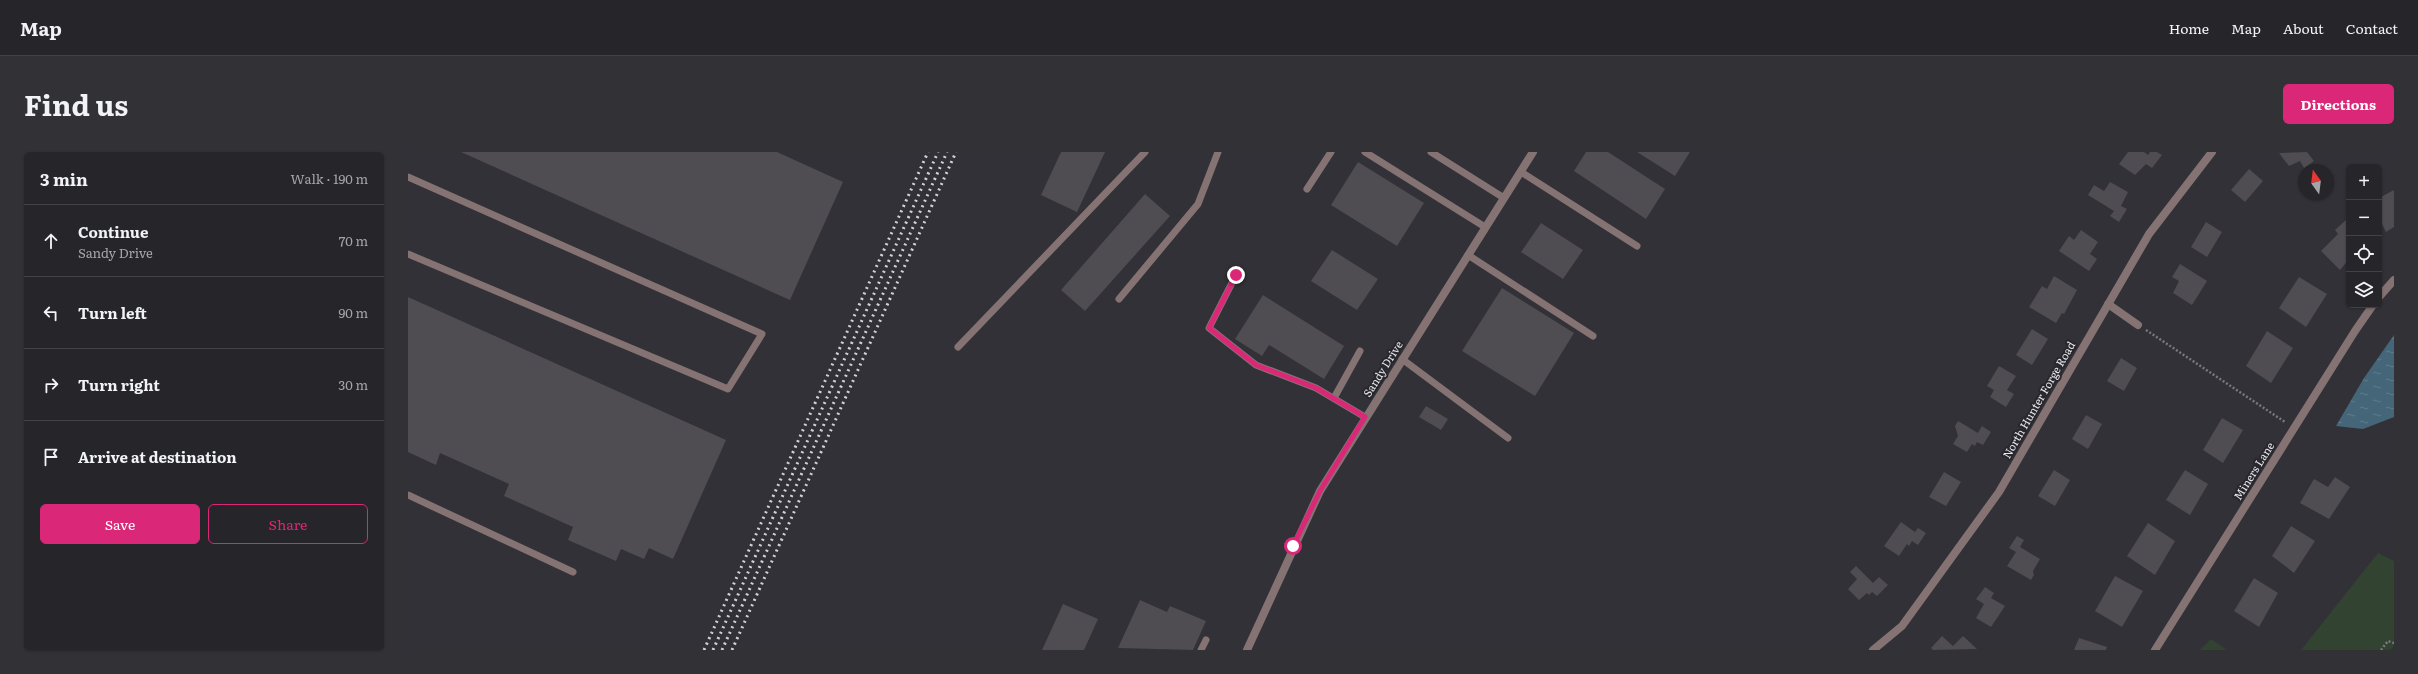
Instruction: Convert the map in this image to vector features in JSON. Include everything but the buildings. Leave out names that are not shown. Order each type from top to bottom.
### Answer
[{"type":"street","name":"Sandy Drive","points":[[1247,650],[1320,491],[1365,417],[1533,152]]},
{"type":"street","name":"North Hunter Forge Road","points":[[1874,650],[1902,626],[1999,492],[2149,234],[2212,152]]},
{"type":"street","points":[[2382,294],[2394,280]]},
{"type":"street","points":[[2108,304],[2138,325]]},
{"type":"street","name":"Miners Lane","points":[[2155,650],[2371,308]]},
{"type":"lane","points":[[958,347],[1145,152]]},
{"type":"lane","points":[[1119,299],[1198,204],[1218,152]]},
{"type":"lane","points":[[1307,189],[1331,152]]},
{"type":"lane","points":[[1365,152],[1485,227]]},
{"type":"lane","points":[[1431,152],[1504,198]]},
{"type":"lane","points":[[1521,172],[1637,246]]},
{"type":"lane","points":[[408,177],[762,334],[728,389],[408,254]]},
{"type":"lane","points":[[1468,255],[1593,336]]},
{"type":"lane","points":[[1236,275],[1209,328],[1256,365],[1316,388],[1365,417]]},
{"type":"lane","points":[[1334,398],[1360,351]]},
{"type":"lane","points":[[1402,359],[1508,438]]},
{"type":"lane","points":[[408,495],[573,572]]},
{"type":"lane","points":[[1201,650],[1206,640]]},
{"type":"path","points":[[2138,325],[2294,428]]},
{"type":"path","points":[[2381,650],[2388,641],[2394,643]]},
{"type":"green space","points":[[2378,553],[2394,561],[2394,650],[2301,650]]},
{"type":"green space","points":[[2211,639],[2227,650],[2200,650]]},
{"type":"water","points":[[2394,335],[2394,417],[2363,429],[2336,426],[2364,378]]},
{"type":"railway","points":[[704,650],[928,152]]},
{"type":"railway","points":[[713,650],[938,152]]},
{"type":"railway","points":[[722,650],[947,152]]},
{"type":"railway","points":[[732,650],[956,152]]},
{"type":"route","points":[[1236,275],[1209,328],[1256,365],[1316,388],[1365,417],[1320,491],[1293,546]]}]
